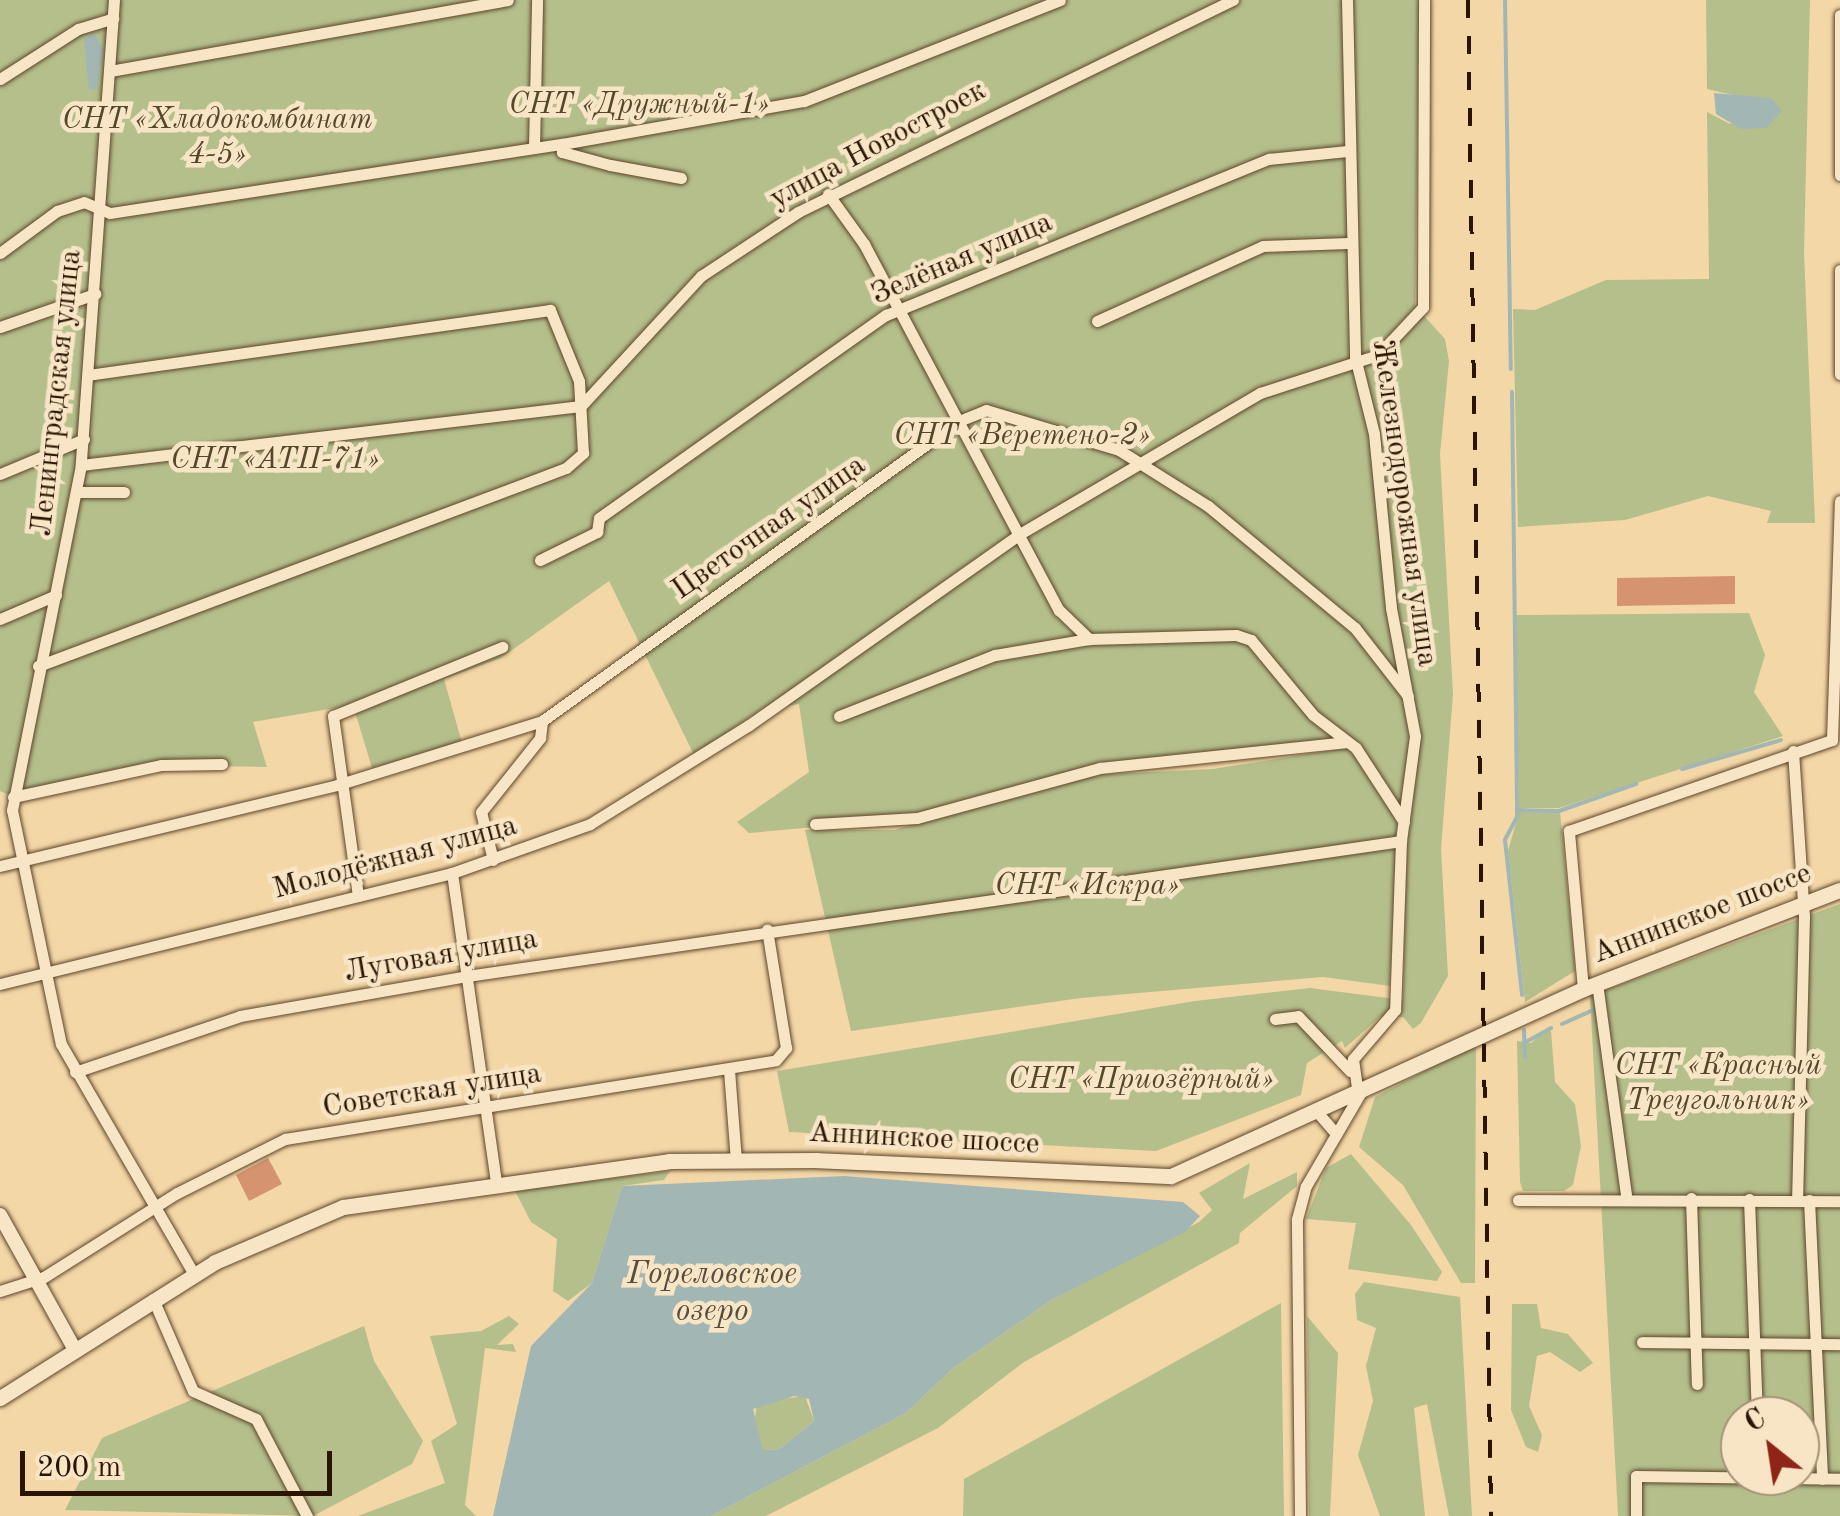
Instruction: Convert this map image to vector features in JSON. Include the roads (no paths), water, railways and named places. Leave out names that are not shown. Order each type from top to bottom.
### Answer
[{"type":"main road","name":"Аннинское шоссе","points":[[0,1398],[194,1274],[301,1219],[496,1182],[736,1160],[1172,1176],[1318,1114],[1590,986],[1840,890]]},
{"type":"street","name":"Ленинградская улица","points":[[114,0],[81,465],[12,797],[46,972],[74,1072],[194,1274]]},
{"type":"street","points":[[110,71],[508,0]]},
{"type":"street","points":[[534,148],[537,0]]},
{"type":"street","points":[[0,254],[57,211],[84,202],[100,210],[562,144],[804,100],[1060,0]]},
{"type":"street","name":"улица Новостроек","points":[[585,401],[701,276],[828,194],[1233,0]]},
{"type":"street","name":"Железнодорожная улица","points":[[1347,0],[1348,243],[1414,753],[1401,841],[1396,1010],[1361,1043],[1350,1071]]},
{"type":"street","points":[[1362,366],[1422,308],[1424,0]]},
{"type":"street","points":[[1840,15],[1840,174]]},
{"type":"street","points":[[0,79],[78,29],[113,18]]},
{"type":"street","points":[[562,144],[562,152],[681,178]]},
{"type":"street","name":"Зелёная улица","points":[[540,560],[596,532],[599,518],[900,310],[1269,159],[1347,151]]},
{"type":"street","points":[[828,194],[900,310],[1059,610],[1090,639]]},
{"type":"street","points":[[1097,321],[1264,246],[1348,243]]},
{"type":"street","points":[[1840,270],[1840,374]]},
{"type":"street","points":[[0,327],[94,294]]},
{"type":"street","points":[[38,666],[578,462],[585,401],[550,310],[89,374]]},
{"type":"street","name":"Молодёжная улица","points":[[0,984],[452,873],[493,860],[648,793],[1018,535],[1260,393],[1362,366]]},
{"type":"street","points":[[81,465],[585,401]]},
{"type":"street","name":"Цветочная улица","points":[[542,721],[959,421],[986,410],[1069,430],[1143,464],[1298,576],[1355,628],[1408,696]]},
{"type":"street","points":[[0,474],[84,439]]},
{"type":"street","points":[[76,492],[124,492]]},
{"type":"street","points":[[1626,1196],[1590,986],[1569,831],[1836,739],[1840,501]]},
{"type":"street","points":[[0,618],[56,595]]},
{"type":"street","points":[[839,716],[995,655],[1090,639],[1251,640],[1312,715],[1347,742],[1382,778],[1404,822]]},
{"type":"street","points":[[358,896],[337,785],[334,716],[502,647]]},
{"type":"street","points":[[0,866],[337,785],[542,721],[540,738],[481,812],[493,860]]},
{"type":"street","points":[[815,824],[917,818],[1100,768],[1347,742]]},
{"type":"street","points":[[1793,752],[1802,904],[1803,1200],[1822,1479]]},
{"type":"street","points":[[12,797],[161,765],[222,764]]},
{"type":"street","name":"Луговая улица","points":[[74,1072],[240,1016],[466,976],[1401,841]]},
{"type":"street","points":[[452,873],[496,1182]]},
{"type":"street","name":"Советская улица","points":[[0,1291],[35,1279],[286,1139],[776,1060],[786,1048],[767,930]]},
{"type":"street","points":[[1274,1019],[1298,1016],[1350,1071],[1360,1093],[1297,1218],[1300,1516]]},
{"type":"street","points":[[729,1070],[736,1160]]},
{"type":"street","points":[[1318,1114],[1336,1134]]},
{"type":"street","points":[[1518,1200],[1626,1196],[1840,1201]]},
{"type":"street","points":[[1690,1198],[1697,1384]]},
{"type":"street","points":[[1749,1199],[1757,1396]]},
{"type":"street","points":[[0,1214],[74,1348]]},
{"type":"street","points":[[153,1299],[193,1391],[256,1419],[306,1516]]},
{"type":"street","points":[[1642,1342],[1840,1344]]},
{"type":"street","points":[[1636,1516],[1636,1476],[1840,1479]]},
{"type":"water","points":[[94,33],[103,49],[97,89],[89,90],[84,39]]},
{"type":"water","points":[[1714,93],[1771,98],[1782,111],[1766,128],[1741,129],[1716,114]]},
{"type":"water","name":"Гореловское озеро","points":[[844,1176],[1183,1202],[1200,1216],[1185,1232],[1053,1299],[952,1369],[906,1413],[711,1516],[493,1516],[531,1346],[592,1283],[622,1186]],"holes":[[[794,1396],[809,1399],[814,1421],[779,1449],[763,1450],[753,1409]]]},
{"type":"waterway","points":[[1505,0],[1511,369]]},
{"type":"waterway","points":[[1512,392],[1517,817],[1505,840],[1522,995]]},
{"type":"waterway","points":[[1682,769],[1781,740]]},
{"type":"waterway","points":[[1517,810],[1559,811],[1636,784]]},
{"type":"waterway","points":[[1562,1024],[1593,1010]]},
{"type":"waterway","points":[[1524,1043],[1551,1028]]},
{"type":"waterway","points":[[1524,1030],[1525,1057]]},
{"type":"railway","points":[[1468,0],[1491,1516]]},
{"type":"park label","name":"СНТ «Дружный-1»","points":[[639,105]]},
{"type":"park label","name":"СНТ «Хладокомбинат 4-5»","points":[[217,137]]},
{"type":"park label","name":"СНТ «Веретено-2»","points":[[1022,436]]},
{"type":"park label","name":"СНТ «АТП-71»","points":[[275,460]]},
{"type":"park label","name":"СНТ «Искра»","points":[[1087,886]]},
{"type":"park label","name":"СНТ «Приозёрный»","points":[[1141,1080]]},
{"type":"park label","name":"СНТ «Красный Треугольник»","points":[[1718,1083]]}]
